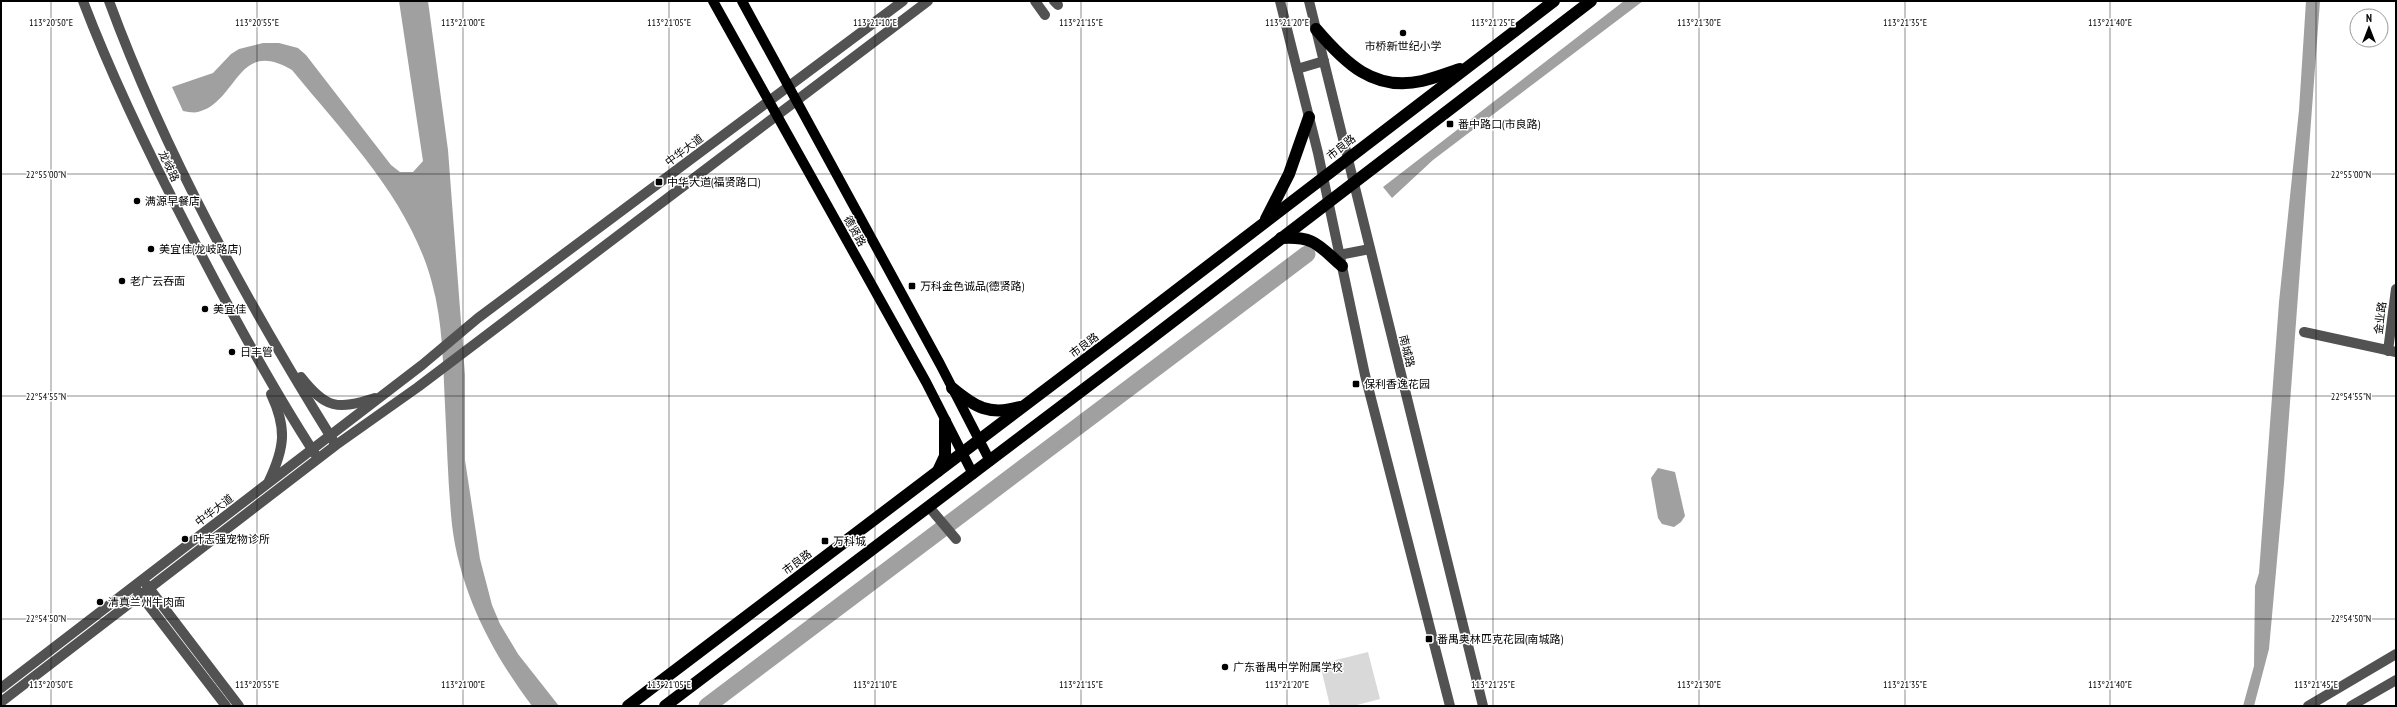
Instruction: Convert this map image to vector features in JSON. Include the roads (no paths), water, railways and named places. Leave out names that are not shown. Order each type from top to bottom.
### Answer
[{"type":"highway","name":"市良路","points":[[628,706],[962,454],[1554,1]]},
{"type":"highway","points":[[665,706],[932,511],[973,474],[1591,1]]},
{"type":"highway","points":[[1316,29],[1347,64],[1369,76],[1390,84],[1422,81],[1468,66]]},
{"type":"highway","points":[[1264,223],[1289,174],[1309,117]]},
{"type":"highway","points":[[1281,238],[1302,237],[1316,244],[1340,261]]},
{"type":"highway","points":[[952,388],[970,402],[982,408],[1006,411],[1025,406]]},
{"type":"highway","points":[[937,473],[945,456],[945,421]]},
{"type":"main road","name":"德贤路","points":[[713,1],[922,375],[973,474]]},
{"type":"main road","name":"德贤路","points":[[742,1],[990,461]]},
{"type":"street","name":"龙岐路","points":[[84,1],[137,129],[213,278],[248,343],[318,459]]},
{"type":"street","name":"龙岐路","points":[[109,1],[184,176],[246,294],[336,445]]},
{"type":"street","name":"中华大道","points":[[1,688],[422,365],[478,318],[903,1]]},
{"type":"street","points":[[777,116],[928,1]]},
{"type":"street","points":[[1035,1],[1045,15]]},
{"type":"street","points":[[1280,1],[1323,178],[1365,374],[1450,706]]},
{"type":"street","name":"南城路","points":[[1310,1],[1483,706]]},
{"type":"street","points":[[823,61],[831,74]]},
{"type":"street","points":[[1297,69],[1324,61]]},
{"type":"street","name":"中华大道","points":[[1,702],[336,445],[421,384],[481,337],[777,116]]},
{"type":"street","points":[[1340,261],[1370,248]]},
{"type":"street","name":"金业路","points":[[2392,352],[2396,289]]},
{"type":"street","points":[[2304,332],[2392,352]]},
{"type":"street","points":[[271,336],[316,396],[326,402],[347,405],[382,396]]},
{"type":"street","points":[[248,343],[282,419],[281,453],[267,484]]},
{"type":"street","points":[[932,511],[956,539]]},
{"type":"street","points":[[142,579],[145,591],[226,706]]},
{"type":"street","points":[[134,586],[145,591],[239,706]]},
{"type":"street","points":[[2308,706],[2396,654]]},
{"type":"street","points":[[2352,706],[2396,680]]},
{"type":"waterway","points":[[707,706],[1307,254]]},
{"type":"place","name":"市桥新世纪小学","points":[[1403,33]]},
{"type":"place","name":"番中路口(市良路)","points":[[1450,124]]},
{"type":"place","name":"中华大道(福贤路口)","points":[[659,182]]},
{"type":"place","name":"满源早餐店","points":[[137,201]]},
{"type":"place","name":"美宜佳(龙岐路店)","points":[[151,249]]},
{"type":"place","name":"老广云吞面","points":[[122,281]]},
{"type":"place","name":"万科金色诚品(德贤路)","points":[[912,286]]},
{"type":"place","name":"美宜佳","points":[[205,309]]},
{"type":"place","name":"日丰管","points":[[232,352]]},
{"type":"place","name":"保利香逸花园","points":[[1356,384]]},
{"type":"place","name":"叶志强宠物诊所","points":[[185,539]]},
{"type":"place","name":"万科城","points":[[825,541]]},
{"type":"place","name":"清真兰州牛肉面","points":[[100,602]]},
{"type":"place","name":"番禺奥林匹克花园(南城路)","points":[[1429,639]]},
{"type":"place","name":"广东番禺中学附属学校","points":[[1225,667]]}]
